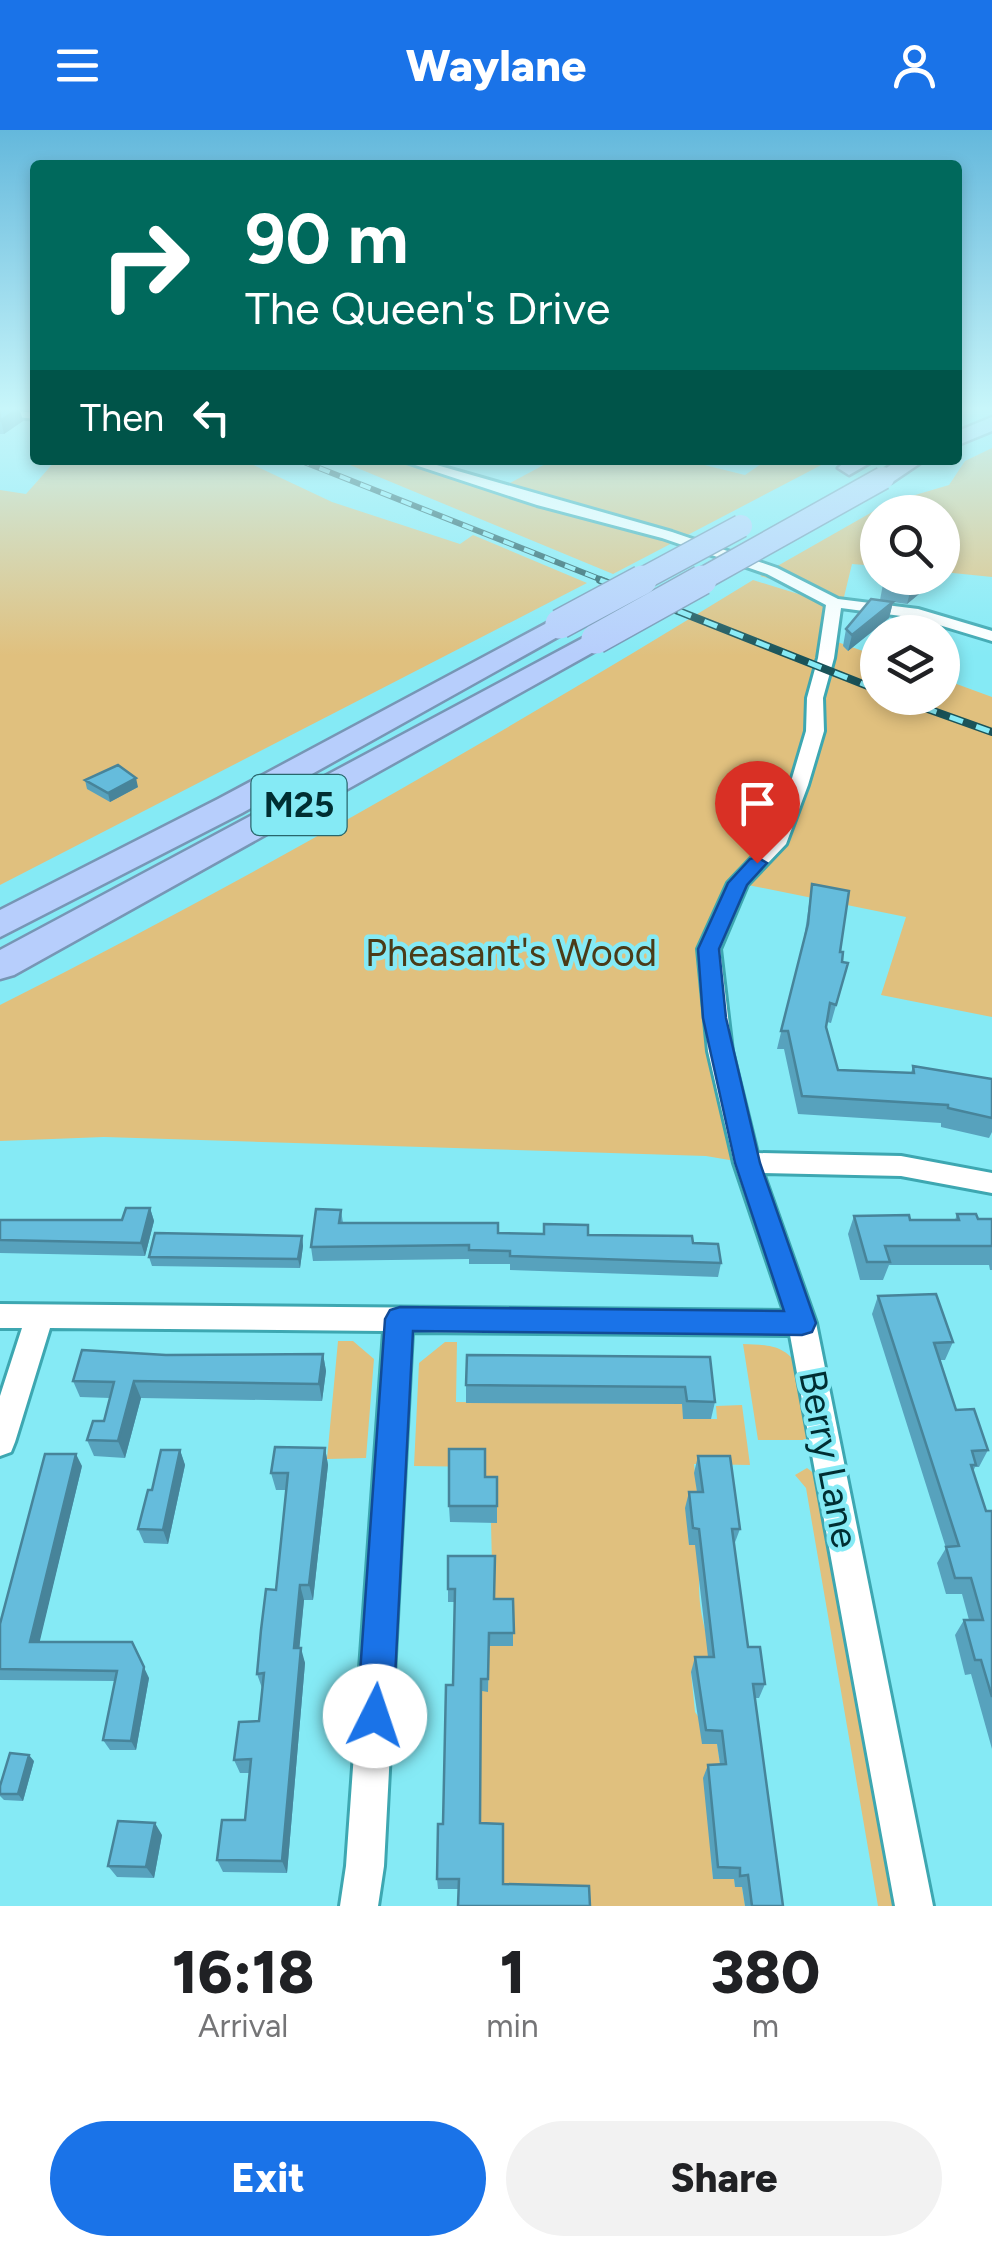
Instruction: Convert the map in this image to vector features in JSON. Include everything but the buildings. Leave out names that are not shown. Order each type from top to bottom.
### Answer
[{"type":"highway","name":"M25","points":[[0,966],[596,639],[826,490]]},
{"type":"highway","name":"M25","points":[[0,925],[230,806],[764,514]]},
{"type":"street","points":[[503,490],[667,534],[772,572],[834,603],[918,614],[992,636]]},
{"type":"street","name":"Berry Lane","points":[[834,603],[815,698],[815,731],[799,785],[776,844],[738,883],[708,949],[720,1051],[747,1163],[802,1323],[914,1906]]},
{"type":"street","points":[[747,1163],[901,1166],[992,1183]]},
{"type":"street","points":[[0,1316],[802,1323]]},
{"type":"street","points":[[0,1442],[40,1316]]},
{"type":"street","points":[[359,1906],[366,1866],[400,1319]]},
{"type":"green space","points":[[0,490],[26,494],[30,490],[306,490],[460,544],[473,535],[587,583],[0,885]]},
{"type":"green space","points":[[410,490],[774,490],[613,574]]},
{"type":"green space","points":[[932,490],[992,490],[992,577],[960,574],[960,495],[915,495]]},
{"type":"green space","points":[[860,519],[860,565],[852,564],[843,601],[760,576]]},
{"type":"green space","name":"Pheasant's Wood","points":[[753,580],[834,605],[829,639],[860,650],[860,715],[960,715],[960,685],[992,697],[992,1017],[881,995],[906,917],[738,883],[709,949],[741,1162],[706,1156],[104,1137],[0,1141],[0,1005],[192,905],[568,692]]},
{"type":"green space","points":[[338,1341],[353,1341],[374,1359],[366,1458],[327,1459]]},
{"type":"green space","points":[[445,1342],[457,1342],[456,1402],[682,1404],[684,1419],[717,1419],[716,1406],[742,1405],[750,1465],[694,1464],[699,1509],[686,1509],[689,1544],[706,1545],[699,1576],[701,1610],[722,1672],[691,1673],[695,1712],[717,1744],[722,1777],[711,1858],[713,1878],[734,1879],[735,1886],[742,1887],[745,1906],[588,1906],[503,1894],[480,1832],[481,1691],[488,1691],[489,1646],[512,1646],[493,1607],[491,1523],[496,1523],[485,1494],[485,1467],[414,1466],[419,1363]]},
{"type":"green space","points":[[743,1344],[781,1350],[793,1359],[798,1366],[814,1440],[758,1440]]},
{"type":"green space","points":[[807,1468],[820,1478],[903,1906],[878,1906],[806,1488],[795,1475]]},
{"type":"railway","points":[[374,490],[607,582]]},
{"type":"railway","points":[[600,580],[860,683]]},
{"type":"railway","points":[[944,715],[992,732]]},
{"type":"route","points":[[375,1716],[400,1319],[802,1323],[747,1163],[714,1018],[708,949],[738,883],[757,863]]}]
